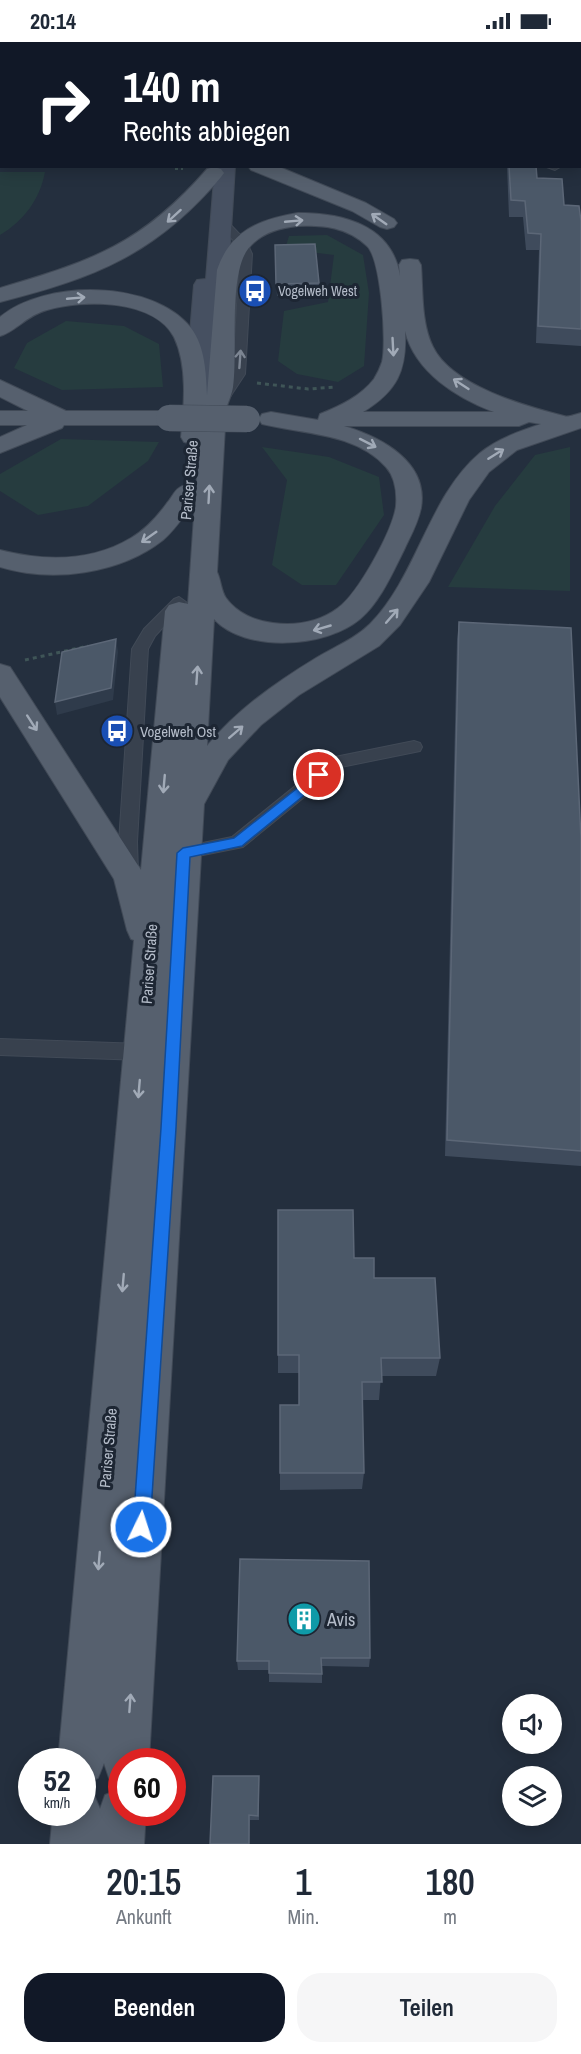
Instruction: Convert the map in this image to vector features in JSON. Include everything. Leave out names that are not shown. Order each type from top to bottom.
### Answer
[{"type":"main road","points":[[263,168],[359,207],[380,218],[401,241],[409,259],[417,327],[422,347],[436,365],[479,396],[509,409],[572,420]]},
{"type":"main road","points":[[0,296],[87,267],[133,245],[157,231],[176,215],[218,169]]},
{"type":"main road","name":"Pariser Straße","points":[[82,1748],[188,493],[211,376],[222,222],[218,169]]},
{"type":"main road","name":"Pariser Straße","points":[[127,1748],[204,573],[205,407],[218,169]]},
{"type":"main road","points":[[205,407],[221,388],[228,270],[232,258],[242,243],[253,233],[284,221],[316,220],[335,223],[363,233],[372,240],[386,260],[390,276],[394,361],[377,390],[347,411],[329,419]]},
{"type":"main road","points":[[0,329],[10,315],[51,301],[93,297],[118,299],[152,309],[182,333],[205,407]]},
{"type":"main road","points":[[3,390],[65,418]]},
{"type":"main road","points":[[0,418],[572,420]]},
{"type":"main road","points":[[0,447],[65,418]]},
{"type":"main road","points":[[204,573],[208,592],[216,605],[233,620],[251,628],[275,633],[311,631],[333,625],[349,614],[366,597],[402,526],[410,504],[408,482],[398,465],[371,444],[330,429],[259,419]]},
{"type":"main road","points":[[185,835],[212,757],[224,742],[265,706],[378,632],[401,606],[466,480],[491,456],[534,434],[572,420]]},
{"type":"main road","points":[[0,558],[30,565],[58,567],[90,563],[118,553],[156,533],[188,493]]},
{"type":"main road","points":[[12,667],[129,877],[142,924],[148,968]]},
{"type":"main road","points":[[74,1844],[76,1826]]},
{"type":"main road","points":[[120,1844],[121,1826]]},
{"type":"lane","points":[[222,222],[242,243]]},
{"type":"lane","points":[[129,877],[128,842],[140,649],[149,633],[179,602]]},
{"type":"lane","points":[[185,835],[237,842],[336,762],[414,747]]},
{"type":"lane","points":[[0,1047],[142,1052]]},
{"type":"path","points":[[278,387],[308,389],[331,386],[338,388]]},
{"type":"path","points":[[12,667],[99,644]]},
{"type":"green space","points":[[0,172],[45,172],[43,182],[30,208],[0,235]]},
{"type":"green space","points":[[327,235],[363,255],[369,293],[364,366],[338,382],[297,374],[278,361],[284,311],[328,302],[334,255],[285,249],[289,236]]},
{"type":"green space","points":[[66,321],[124,326],[159,344],[163,387],[62,390],[14,368],[27,343]]},
{"type":"green space","points":[[61,439],[159,442],[148,461],[88,506],[38,515],[0,491],[0,474]]},
{"type":"green space","points":[[262,447],[329,457],[379,477],[384,515],[336,585],[302,585],[272,565],[287,480]]},
{"type":"green space","points":[[570,447],[570,591],[448,587],[495,506],[535,455]]},
{"type":"building","points":[[509,168],[536,168],[537,178],[562,179],[564,205],[579,206],[581,329],[538,326],[541,234],[528,233],[525,201],[511,200]]},
{"type":"building","points":[[315,244],[319,283],[276,284],[275,245]]},
{"type":"building","points":[[459,622],[571,628],[581,839],[581,1151],[447,1140]]},
{"type":"building","points":[[116,639],[111,688],[55,702],[62,652]]},
{"type":"building","points":[[278,1210],[353,1210],[354,1258],[374,1258],[374,1278],[435,1278],[440,1358],[381,1358],[382,1382],[362,1382],[364,1473],[280,1473],[280,1405],[299,1405],[299,1355],[278,1355]]},
{"type":"building","name":"Avis","points":[[240,1559],[369,1561],[370,1658],[321,1658],[322,1674],[269,1673],[269,1661],[237,1661]]},
{"type":"building","points":[[213,1776],[259,1776],[258,1816],[249,1815],[249,1844],[210,1844]]},
{"type":"place","name":"Vogelweh West","points":[[255,291]]},
{"type":"place","name":"Vogelweh Ost","points":[[117,731]]},
{"type":"place","name":"Avis","points":[[304,1619]]},
{"type":"route","points":[[141,1527],[168,1128],[183,853],[237,842],[319,775]]}]
